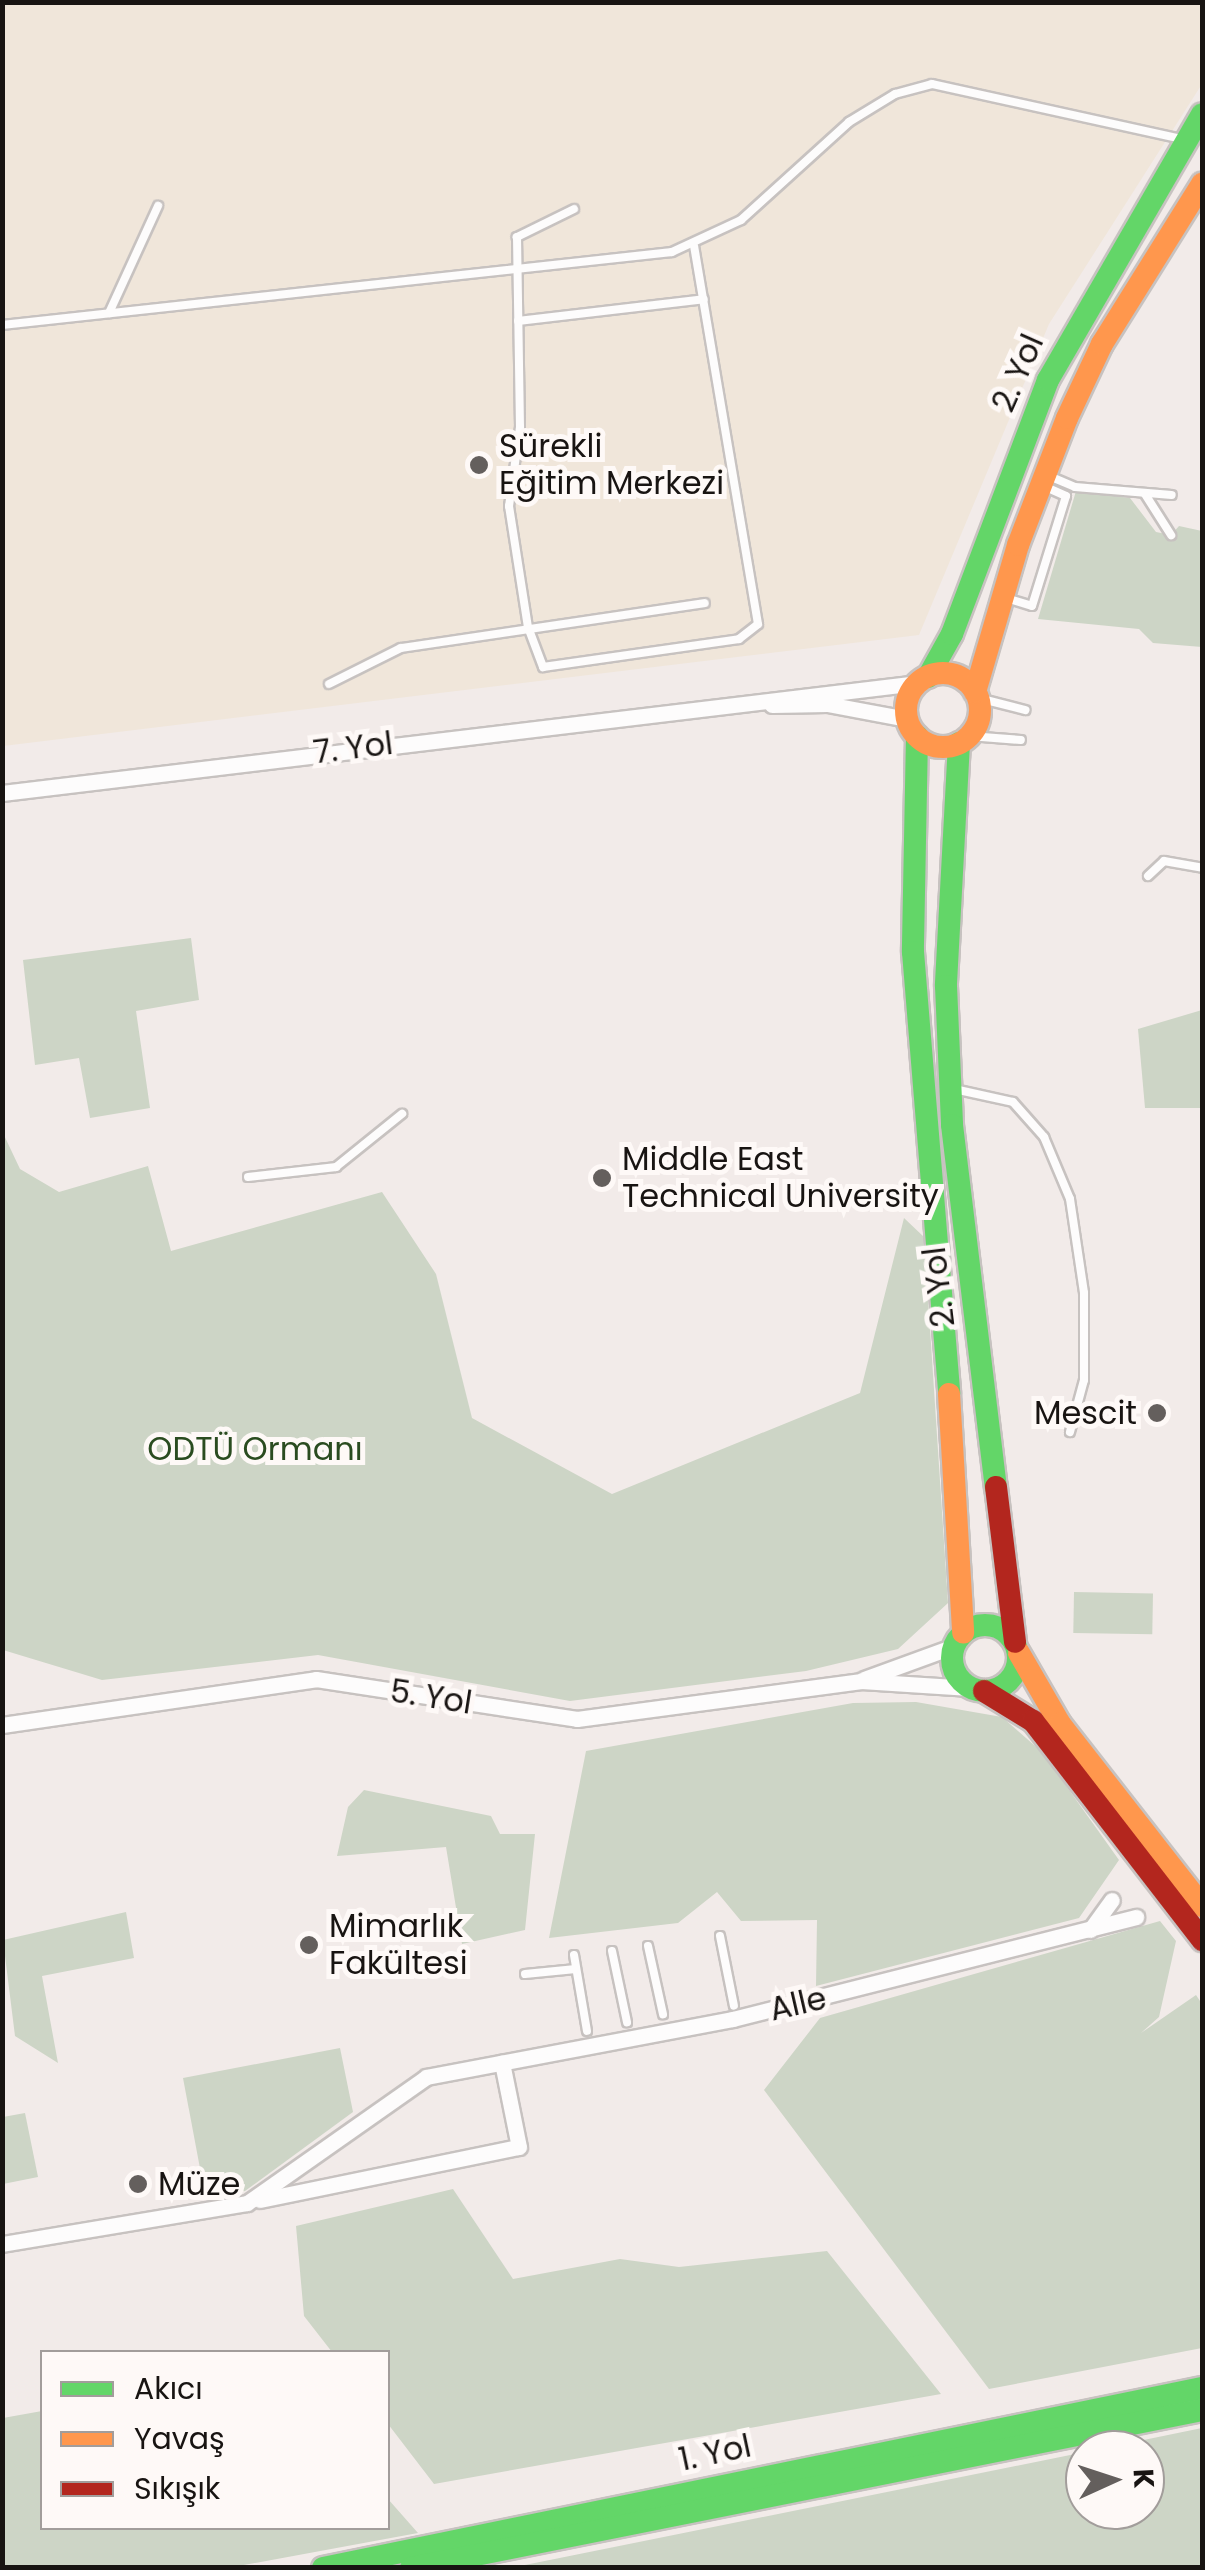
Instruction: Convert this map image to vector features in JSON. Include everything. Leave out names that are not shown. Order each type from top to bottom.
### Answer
[{"type":"street","name":"2. Yol","points":[[1193,1897],[1029,1717],[956,1674],[962,1534],[913,952],[912,728],[923,680],[952,634],[1048,380],[1194,143],[1202,114]]},
{"type":"street","name":"2. Yol","points":[[1202,184],[1102,344],[1041,479],[1002,596],[976,695],[979,715],[964,740],[946,986],[950,1088],[1017,1647],[1046,1704],[1193,1897],[1202,1940]]},
{"type":"street","points":[[923,680],[949,674],[976,695]]},
{"type":"street","name":"7. Yol","points":[[2,793],[923,680]]},
{"type":"street","name":"7. Yol","points":[[703,706],[827,704],[912,728]]},
{"type":"street","points":[[912,728],[937,747],[964,740]]},
{"type":"street","points":[[958,1639],[991,1624],[1017,1647],[1010,1680],[977,1689]]},
{"type":"street","name":"5. Yol","points":[[861,1680],[958,1639]]},
{"type":"street","name":"5. Yol","points":[[2,1725],[316,1679],[578,1719],[861,1680],[977,1689]]},
{"type":"street","points":[[1090,1930],[1112,1900]]},
{"type":"street","name":"Alle","points":[[253,2202],[426,2077],[733,2020],[1090,1930],[1129,1916]]},
{"type":"street","name":"Alle","points":[[2,2244],[253,2202],[519,2147],[502,2063]]},
{"type":"street","name":"1. Yol","points":[[323,2568],[456,2549],[992,2440],[1202,2388]]},
{"type":"street","name":"1. Yol","points":[[992,2440],[1202,2410]]},
{"type":"street","name":"1. Yol","points":[[411,2568],[456,2549]]},
{"type":"lane","points":[[2,326],[694,246],[741,220],[849,122],[895,94],[932,84],[1194,143]]},
{"type":"lane","points":[[110,313],[158,206]]},
{"type":"lane","points":[[574,209],[517,236],[520,427],[509,506],[528,628],[544,667],[739,639],[758,624],[694,246]]},
{"type":"lane","points":[[518,321],[704,299]]},
{"type":"lane","points":[[1041,479],[1075,487],[1172,495]]},
{"type":"lane","points":[[1144,494],[1171,535]]},
{"type":"lane","points":[[329,684],[401,648],[705,602]]},
{"type":"lane","points":[[976,695],[1025,710]]},
{"type":"lane","points":[[964,740],[1021,740]]},
{"type":"lane","points":[[1148,876],[1164,861],[1202,868]]},
{"type":"lane","points":[[950,1088],[1013,1102],[1044,1137],[1070,1199],[1084,1293],[1084,1380],[1070,1432]]},
{"type":"lane","points":[[248,1178],[336,1167],[402,1114]]},
{"type":"lane","points":[[720,1936],[734,2006]]},
{"type":"lane","points":[[648,1946],[662,2014]]},
{"type":"lane","points":[[612,1950],[626,2022]]},
{"type":"lane","points":[[574,1956],[587,2032]]},
{"type":"lane","points":[[525,1974],[576,1969]]},
{"type":"shaded area","points":[[2,3],[1202,3],[1202,84],[1049,324],[919,635],[3,746]]},
{"type":"green space","points":[[1076,491],[1130,498],[1156,532],[1171,535],[1179,526],[1202,531],[1202,647],[1153,643],[1139,629],[1038,619]]},
{"type":"green space","points":[[191,938],[199,1000],[136,1011],[150,1108],[90,1118],[79,1058],[35,1065],[23,960]]},
{"type":"green space","points":[[1202,1010],[1202,1108],[1145,1108],[1138,1029]]},
{"type":"green space","name":"ODTÜ Ormanı","points":[[3,1133],[20,1169],[59,1192],[148,1166],[171,1251],[382,1192],[436,1274],[472,1418],[612,1494],[860,1393],[904,1218],[924,1237],[948,1603],[898,1649],[806,1671],[570,1701],[318,1655],[102,1680],[3,1650]]},
{"type":"green space","points":[[1074,1592],[1153,1593],[1152,1634],[1073,1633]]},
{"type":"green space","points":[[916,1702],[1002,1717],[1042,1752],[1119,1860],[1079,1918],[816,1986],[817,1920],[741,1921],[717,1892],[678,1923],[549,1938],[586,1751],[853,1703]]},
{"type":"green space","points":[[364,1790],[491,1816],[500,1834],[535,1834],[525,1930],[462,1944],[446,1847],[337,1856],[348,1807]]},
{"type":"green space","points":[[126,1912],[134,1958],[42,1976],[58,2063],[15,2036],[3,1940]]},
{"type":"green space","points":[[1160,1921],[1176,1941],[1159,2017],[1141,2033],[1196,1995],[1202,2004],[1202,2348],[989,2389],[764,2090],[820,2018]]},
{"type":"green space","points":[[340,2048],[353,2112],[245,2191],[206,2200],[183,2078]]},
{"type":"green space","points":[[25,2113],[38,2177],[3,2184],[3,2117]]},
{"type":"green space","points":[[453,2189],[513,2279],[620,2259],[679,2267],[827,2251],[941,2394],[434,2484],[390,2427],[390,2350],[330,2350],[304,2316],[296,2226]]},
{"type":"green space","points":[[40,2411],[40,2530],[390,2530],[390,2501],[418,2533],[233,2567],[3,2567],[3,2418]]},
{"type":"green space","points":[[1202,2428],[1202,2567],[515,2567],[1065,2456],[1065,2530],[1165,2530],[1165,2436]]},
{"type":"traffic: fast","points":[[928,677],[952,634],[1048,380],[1202,114]]},
{"type":"traffic: fast","points":[[917,736],[913,952],[949,1394]]},
{"type":"traffic: fast","points":[[959,743],[946,986],[952,1125],[996,1487]]},
{"type":"traffic: fast","points":[[985,1625],[1009,1634],[1018,1658],[1009,1682],[985,1691],[961,1682],[952,1658],[961,1634],[985,1625]]},
{"type":"traffic: fast","points":[[323,2568],[1202,2388]]},
{"type":"traffic: fast","points":[[411,2568],[1202,2410]]},
{"type":"traffic: slow","points":[[975,692],[1018,545],[1067,418],[1102,344],[1202,184]]},
{"type":"traffic: slow","points":[[943,673],[969,684],[980,710],[969,736],[943,747],[917,736],[906,710],[917,684],[943,673]]},
{"type":"traffic: slow","points":[[949,1394],[963,1633]]},
{"type":"traffic: slow","points":[[1019,1653],[1060,1724],[1202,1906]]},
{"type":"traffic: jam","points":[[996,1487],[1015,1642]]},
{"type":"traffic: jam","points":[[984,1691],[1033,1721],[1202,1940]]},
{"type":"place","name":"Sürekli Eğitim Merkezi","points":[[479,465]]},
{"type":"place","name":"Middle East Technical University","points":[[602,1178]]},
{"type":"place","name":"Mescit","points":[[1157,1413]]},
{"type":"place","name":"Mimarlık Fakültesi","points":[[309,1945]]},
{"type":"place","name":"Müze","points":[[138,2184]]}]
